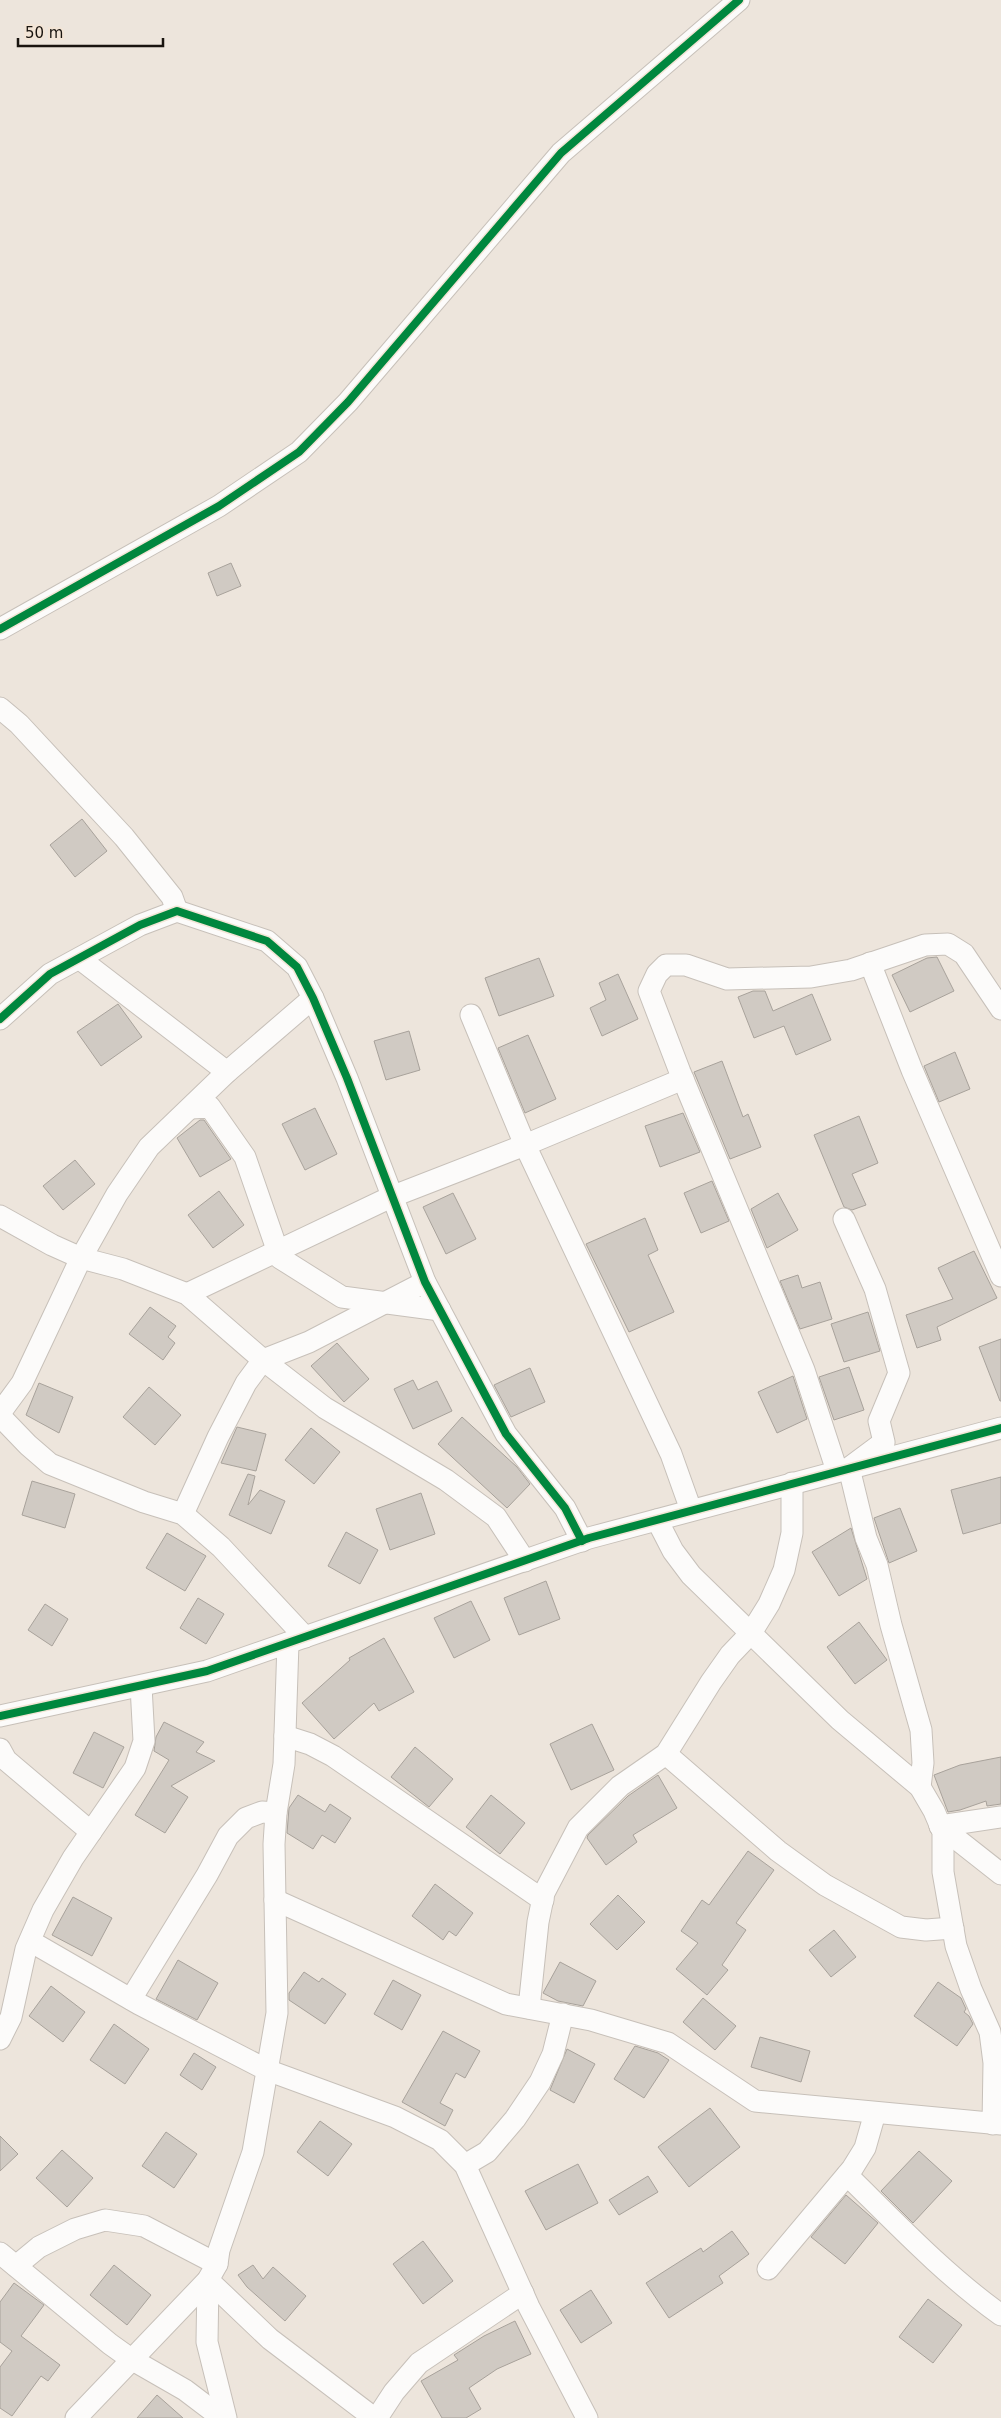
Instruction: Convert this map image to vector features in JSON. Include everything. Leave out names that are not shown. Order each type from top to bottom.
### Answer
[{"type":"street","points":[[0,629],[219,506],[299,452],[348,402],[561,153],[739,0]]},
{"type":"street","points":[[0,708],[19,724],[124,837],[172,897],[177,911]]},
{"type":"street","points":[[0,1019],[50,974],[140,925],[177,911],[267,941],[297,967],[313,998],[346,1078],[425,1282],[506,1434],[565,1508],[582,1541]]},
{"type":"street","points":[[920,1787],[923,1763],[921,1730],[891,1625],[877,1565],[843,1469],[804,1370],[683,1079],[650,991],[657,974],[666,965],[686,966],[727,979],[811,977],[851,970],[924,945],[948,944],[964,954],[1001,1009]]},
{"type":"street","points":[[80,959],[227,1072]]},
{"type":"street","points":[[870,963],[912,1070],[1001,1276]]},
{"type":"street","points":[[226,2418],[208,2342],[212,2272],[253,2152],[277,2013],[276,1813],[284,1764],[285,1736],[297,1640],[221,1547],[183,1514],[144,1502],[50,1464],[28,1445],[0,1415],[22,1383],[82,1258],[117,1194],[149,1146],[227,1072],[313,998]]},
{"type":"street","points":[[471,1015],[526,1144],[671,1454],[691,1510]]},
{"type":"street","points":[[187,1294],[391,1197],[683,1079]]},
{"type":"street","points":[[191,1108],[210,1106],[245,1157],[280,1258],[342,1297],[440,1310]]},
{"type":"street","points":[[0,1216],[52,1245],[82,1258],[123,1269],[187,1294],[263,1360],[325,1408],[446,1480],[496,1517],[525,1561]]},
{"type":"street","points":[[843,1469],[884,1442],[879,1420],[899,1373],[875,1289],[844,1219]]},
{"type":"street","points":[[183,1514],[246,1383],[263,1360],[310,1342],[425,1282]]},
{"type":"street","points":[[0,1716],[207,1671],[582,1541],[843,1469],[1001,1428]]},
{"type":"street","points":[[529,2008],[538,1922],[543,1900],[578,1828],[620,1786],[666,1754],[721,1669],[750,1633],[768,1604],[784,1570],[792,1533],[792,1483]]},
{"type":"street","points":[[275,1900],[506,2004],[592,2020],[668,2043],[755,2101],[997,2124],[994,2063],[990,2032],[971,1989],[956,1946],[943,1872],[943,1832],[920,1787],[840,1720],[691,1575],[673,1551],[657,1520]]},
{"type":"street","points":[[0,2039],[11,2017],[30,1941],[43,1910],[73,1858],[135,1768],[144,1740],[141,1686]]},
{"type":"street","points":[[285,1736],[310,1744],[333,1756],[543,1900]]},
{"type":"street","points":[[0,1749],[6,1760],[91,1832]]},
{"type":"street","points":[[666,1754],[778,1851],[826,1885],[900,1927],[926,1930],[953,1928]]},
{"type":"street","points":[[131,2000],[207,1875],[228,1836],[246,1818],[262,1812],[276,1813]]},
{"type":"street","points":[[940,1826],[1001,1817]]},
{"type":"street","points":[[940,1826],[1001,1874]]},
{"type":"street","points":[[30,1941],[131,2000],[267,2070],[395,2117],[440,2140],[465,2165],[523,2294],[587,2418]]},
{"type":"street","points":[[465,2165],[487,2152],[515,2119],[540,2082],[553,2054],[562,2014]]},
{"type":"street","points":[[768,2269],[847,2175],[865,2148],[875,2113]]},
{"type":"street","points":[[847,2175],[980,2300],[1001,2315]]},
{"type":"street","points":[[222,2418],[185,2390],[131,2359],[8,2260],[74,2229],[105,2220],[144,2226],[212,2272],[270,2339],[375,2418],[419,2363],[452,2339],[523,2294]]},
{"type":"street","points":[[76,2418],[212,2272]]},
{"type":"building","points":[[231,563],[241,586],[217,596],[208,573]]},
{"type":"building","points":[[82,819],[107,851],[75,877],[50,845]]},
{"type":"building","points":[[937,957],[954,991],[910,1012],[892,975],[927,958]]},
{"type":"building","points":[[539,958],[554,996],[499,1016],[485,978]]},
{"type":"building","points":[[618,974],[638,1019],[602,1036],[590,1008],[606,1000],[599,983]]},
{"type":"building","points":[[753,991],[765,991],[773,1011],[812,994],[831,1040],[796,1055],[784,1026],[754,1038],[738,997]]},
{"type":"building","points":[[118,1004],[142,1037],[101,1066],[77,1032]]},
{"type":"building","points":[[409,1031],[420,1070],[386,1080],[374,1041]]},
{"type":"building","points":[[528,1035],[556,1099],[525,1113],[498,1048]]},
{"type":"building","points":[[955,1052],[970,1089],[939,1102],[924,1066]]},
{"type":"building","points":[[722,1061],[743,1117],[748,1114],[761,1147],[730,1159],[694,1072]]},
{"type":"building","points":[[315,1108],[337,1154],[305,1170],[282,1124]]},
{"type":"building","points":[[683,1113],[700,1152],[660,1167],[645,1126]]},
{"type":"building","points":[[859,1116],[878,1163],[852,1174],[866,1205],[852,1210],[844,1207],[814,1135]]},
{"type":"building","points":[[200,1120],[204,1120],[231,1159],[200,1177],[177,1138]]},
{"type":"building","points":[[75,1160],[95,1184],[63,1210],[43,1186]]},
{"type":"building","points":[[712,1181],[729,1221],[701,1233],[684,1193]]},
{"type":"building","points":[[219,1191],[244,1225],[213,1248],[188,1215]]},
{"type":"building","points":[[453,1193],[476,1239],[446,1254],[423,1207]]},
{"type":"building","points":[[778,1193],[798,1230],[767,1248],[751,1209]]},
{"type":"building","points":[[645,1218],[658,1250],[648,1255],[674,1312],[629,1332],[586,1244]]},
{"type":"building","points":[[974,1251],[997,1298],[937,1327],[941,1340],[917,1348],[906,1315],[953,1299],[938,1268]]},
{"type":"building","points":[[798,1275],[802,1288],[820,1282],[832,1319],[800,1329],[780,1281]]},
{"type":"building","points":[[150,1307],[176,1326],[168,1337],[175,1343],[163,1360],[129,1334]]},
{"type":"building","points":[[868,1312],[880,1351],[844,1362],[831,1324]]},
{"type":"building","points":[[1001,1339],[1001,1401],[1000,1401],[979,1347]]},
{"type":"building","points":[[337,1343],[369,1379],[344,1402],[311,1366]]},
{"type":"building","points":[[849,1367],[864,1410],[834,1420],[819,1377]]},
{"type":"building","points":[[530,1368],[545,1402],[511,1417],[494,1385]]},
{"type":"building","points":[[793,1376],[807,1419],[777,1433],[758,1392]]},
{"type":"building","points":[[413,1380],[418,1390],[437,1381],[452,1411],[413,1429],[394,1389]]},
{"type":"building","points":[[39,1383],[73,1397],[59,1433],[26,1415]]},
{"type":"building","points":[[149,1387],[181,1415],[155,1445],[123,1417]]},
{"type":"building","points":[[462,1417],[517,1467],[530,1484],[507,1508],[438,1444]]},
{"type":"building","points":[[237,1427],[266,1434],[256,1471],[221,1463]]},
{"type":"building","points":[[311,1428],[340,1452],[314,1484],[285,1460]]},
{"type":"building","points":[[248,1474],[255,1476],[248,1505],[260,1490],[285,1501],[271,1534],[229,1515]]},
{"type":"building","points":[[1001,1477],[1001,1523],[963,1534],[951,1490]]},
{"type":"building","points":[[32,1481],[75,1494],[65,1528],[22,1515]]},
{"type":"building","points":[[421,1493],[435,1534],[390,1550],[376,1509]]},
{"type":"building","points":[[900,1508],[917,1551],[889,1563],[874,1518]]},
{"type":"building","points":[[851,1528],[867,1579],[839,1596],[812,1552]]},
{"type":"building","points":[[346,1532],[378,1550],[360,1584],[328,1566]]},
{"type":"building","points":[[167,1533],[206,1556],[185,1591],[146,1568]]},
{"type":"building","points":[[546,1581],[560,1619],[519,1635],[504,1598]]},
{"type":"building","points":[[198,1598],[224,1614],[206,1644],[180,1628]]},
{"type":"building","points":[[471,1601],[490,1640],[454,1658],[434,1618]]},
{"type":"building","points":[[45,1604],[68,1619],[52,1646],[28,1630]]},
{"type":"building","points":[[859,1622],[887,1660],[855,1684],[827,1647]]},
{"type":"building","points":[[384,1638],[414,1692],[379,1711],[374,1703],[334,1739],[302,1703],[350,1660],[349,1658]]},
{"type":"building","points":[[164,1722],[204,1742],[196,1752],[215,1761],[171,1786],[188,1797],[165,1833],[135,1815],[169,1760],[154,1751],[156,1737]]},
{"type":"building","points":[[592,1724],[614,1770],[571,1790],[550,1744]]},
{"type":"building","points":[[94,1732],[124,1747],[103,1788],[73,1773]]},
{"type":"building","points":[[415,1747],[453,1779],[429,1807],[391,1777]]},
{"type":"building","points":[[1001,1757],[1001,1804],[987,1806],[986,1801],[948,1812],[934,1775],[960,1765]]},
{"type":"building","points":[[658,1775],[677,1808],[633,1835],[637,1842],[606,1865],[587,1838],[588,1835],[628,1796]]},
{"type":"building","points":[[298,1795],[325,1812],[330,1804],[351,1818],[335,1843],[322,1835],[313,1849],[287,1833],[289,1808]]},
{"type":"building","points":[[491,1795],[525,1823],[500,1854],[466,1827]]},
{"type":"building","points":[[748,1851],[774,1870],[736,1923],[746,1930],[722,1965],[728,1970],[707,1995],[676,1969],[698,1943],[681,1931],[702,1900],[709,1905]]},
{"type":"building","points":[[435,1884],[473,1913],[456,1936],[449,1931],[443,1940],[412,1916]]},
{"type":"building","points":[[618,1895],[645,1922],[617,1950],[590,1924]]},
{"type":"building","points":[[73,1897],[112,1918],[92,1956],[52,1935]]},
{"type":"building","points":[[834,1930],[856,1957],[831,1977],[809,1950]]},
{"type":"building","points":[[178,1960],[218,1983],[197,2020],[156,1999]]},
{"type":"building","points":[[560,1962],[596,1981],[583,2006],[558,2001],[543,1993]]},
{"type":"building","points":[[304,1972],[319,1982],[322,1978],[346,1994],[325,2024],[289,2000],[289,1993]]},
{"type":"building","points":[[393,1980],[421,1995],[402,2030],[374,2014]]},
{"type":"building","points":[[938,1982],[961,1998],[966,2009],[964,2012],[969,2016],[973,2024],[957,2046],[914,2016]]},
{"type":"building","points":[[51,1986],[85,2012],[63,2042],[29,2016]]},
{"type":"building","points":[[703,1998],[736,2026],[715,2050],[683,2022]]},
{"type":"building","points":[[114,2024],[149,2049],[125,2084],[90,2060]]},
{"type":"building","points":[[443,2031],[480,2051],[465,2078],[456,2073],[440,2103],[453,2110],[445,2126],[402,2102]]},
{"type":"building","points":[[760,2037],[810,2051],[801,2082],[751,2067]]},
{"type":"building","points":[[635,2046],[658,2053],[669,2060],[644,2098],[614,2079]]},
{"type":"building","points":[[567,2049],[595,2064],[574,2103],[550,2090]]},
{"type":"building","points":[[194,2053],[216,2067],[202,2090],[180,2075]]},
{"type":"building","points":[[710,2108],[740,2147],[689,2187],[658,2147]]},
{"type":"building","points":[[320,2121],[352,2144],[328,2176],[297,2152]]},
{"type":"building","points":[[166,2132],[197,2154],[174,2188],[142,2166]]},
{"type":"building","points":[[0,2136],[18,2154],[0,2171]]},
{"type":"building","points":[[62,2150],[93,2178],[67,2207],[36,2178]]},
{"type":"building","points":[[919,2151],[952,2181],[913,2223],[881,2191]]},
{"type":"building","points":[[578,2164],[598,2203],[546,2230],[525,2191]]},
{"type":"building","points":[[648,2176],[658,2192],[619,2215],[609,2200]]},
{"type":"building","points":[[846,2195],[878,2223],[845,2264],[811,2237]]},
{"type":"building","points":[[732,2231],[749,2254],[719,2276],[723,2283],[669,2318],[646,2283],[701,2248],[703,2252]]},
{"type":"building","points":[[423,2241],[453,2281],[423,2304],[393,2264]]},
{"type":"building","points":[[114,2265],[151,2295],[127,2325],[90,2295]]},
{"type":"building","points":[[253,2265],[263,2279],[273,2267],[306,2296],[285,2321],[247,2287],[238,2275]]},
{"type":"building","points":[[14,2283],[44,2305],[21,2336],[60,2365],[48,2381],[41,2376],[12,2416],[0,2408],[0,2367],[12,2351],[0,2342],[0,2302]]},
{"type":"building","points":[[591,2290],[612,2323],[581,2343],[560,2310]]},
{"type":"building","points":[[928,2299],[962,2325],[933,2363],[899,2337]]},
{"type":"building","points":[[515,2321],[531,2354],[497,2369],[469,2388],[481,2409],[466,2418],[442,2418],[421,2381],[458,2360],[454,2355],[484,2336]]},
{"type":"building","points":[[157,2395],[183,2418],[137,2418]]},
{"type":"cycle path","points":[[0,629],[219,506],[299,452],[348,402],[561,153],[739,0]]},
{"type":"cycle path","points":[[0,1019],[50,974],[140,925],[177,911],[267,941],[297,967],[313,998],[347,1078],[425,1282],[506,1434],[565,1508],[582,1541]]},
{"type":"cycle path","points":[[0,1716],[207,1671],[589,1538],[1001,1428]]}]
